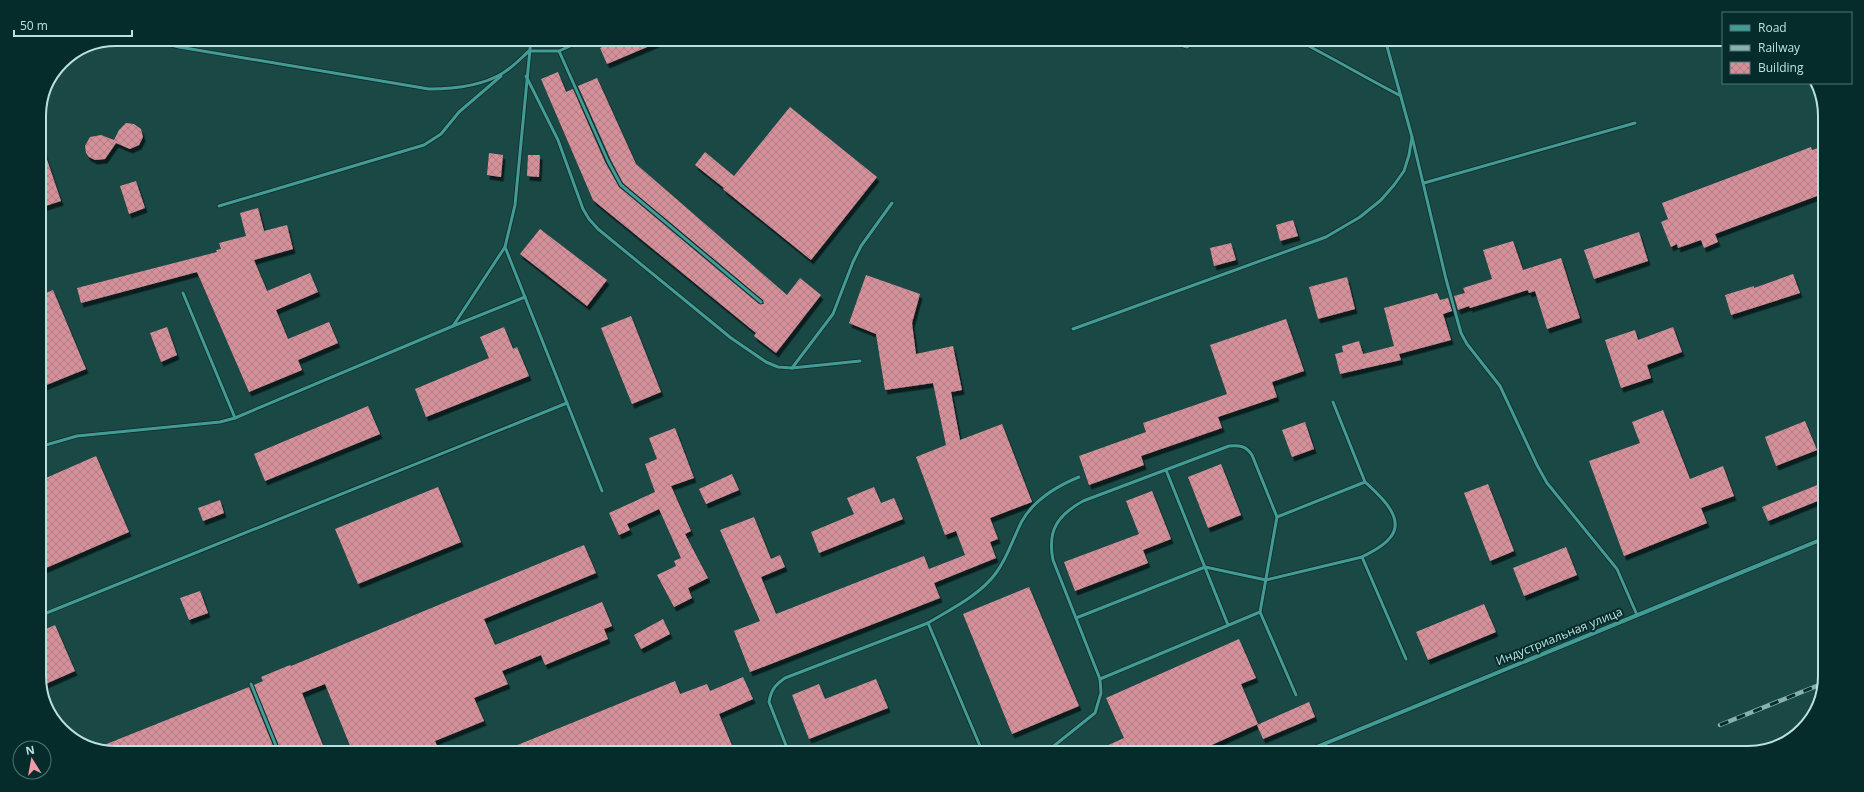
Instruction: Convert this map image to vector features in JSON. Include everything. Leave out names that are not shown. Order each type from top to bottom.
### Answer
[{"type":"street","name":"Индустриальная улица","points":[[1319,746],[1818,541]]},
{"type":"lane","points":[[178,46],[429,89],[455,88],[472,85],[504,73]]},
{"type":"lane","points":[[453,326],[505,247],[515,205],[530,46]]},
{"type":"lane","points":[[219,206],[424,145],[441,134],[460,112],[529,51],[559,51],[570,46]]},
{"type":"lane","points":[[1309,46],[1327,55],[1350,70],[1401,96]]},
{"type":"lane","points":[[1387,46],[1424,183],[1446,279],[1461,333],[1467,344],[1491,372],[1500,386],[1547,483],[1617,569],[1637,615]]},
{"type":"lane","points":[[559,51],[610,166],[621,185],[761,302]]},
{"type":"lane","points":[[526,76],[558,140],[583,209],[598,229],[731,338],[766,362],[778,367],[792,368],[860,361]]},
{"type":"lane","points":[[1424,183],[1635,123]]},
{"type":"lane","points":[[1073,329],[1319,239],[1345,227],[1381,200],[1404,171],[1412,137]]},
{"type":"lane","points":[[792,368],[833,314],[853,262],[861,246],[892,204]]},
{"type":"lane","points":[[505,247],[602,492]]},
{"type":"lane","points":[[183,293],[235,418]]},
{"type":"lane","points":[[46,445],[77,436],[210,424],[235,418],[525,297]]},
{"type":"lane","points":[[1076,618],[1205,567],[1266,580],[1362,557],[1388,540],[1393,534],[1395,527],[1390,507],[1382,497],[1365,482],[1333,402]]},
{"type":"lane","points":[[46,613],[567,403]]},
{"type":"lane","points":[[1054,746],[1095,713],[1101,693],[1100,679],[1053,560],[1050,547],[1052,534],[1060,518],[1071,508],[1084,501],[1229,446],[1238,445],[1247,448],[1252,455],[1277,517],[1260,612],[1296,695]]},
{"type":"lane","points":[[1166,470],[1228,626]]},
{"type":"lane","points":[[786,746],[769,702],[770,694],[778,683],[785,678],[928,624],[984,585],[996,574],[1005,559],[1023,520],[1030,510],[1053,489],[1079,477]]},
{"type":"lane","points":[[1277,517],[1365,482]]},
{"type":"lane","points":[[1362,557],[1406,659]]},
{"type":"lane","points":[[1100,679],[1260,612]]},
{"type":"lane","points":[[928,624],[980,746]]},
{"type":"lane","points":[[251,684],[276,746]]},
{"type":"building","points":[[604,46],[649,46],[607,64],[600,48]]},
{"type":"building","points":[[558,72],[566,92],[573,89],[605,162],[619,187],[759,304],[764,304],[763,300],[623,183],[611,160],[578,86],[597,78],[636,164],[787,295],[800,278],[821,295],[776,353],[754,336],[756,333],[593,200],[541,79]]},
{"type":"building","points":[[790,107],[877,177],[811,260],[695,165],[705,152],[734,176]]},
{"type":"building","points":[[126,123],[134,124],[141,129],[143,137],[139,145],[130,149],[116,143],[105,159],[95,160],[89,157],[86,153],[85,146],[90,137],[101,135],[114,140],[119,130]]},
{"type":"building","points":[[1811,147],[1812,150],[1818,148],[1818,196],[1715,234],[1718,242],[1704,248],[1701,240],[1678,248],[1677,244],[1671,247],[1661,222],[1668,219],[1662,203]]},
{"type":"building","points":[[489,153],[503,155],[501,177],[487,175]]},
{"type":"building","points":[[528,155],[540,155],[539,177],[527,176]]},
{"type":"building","points":[[46,157],[61,201],[46,206]]},
{"type":"building","points":[[136,181],[145,208],[129,214],[120,186]]},
{"type":"building","points":[[258,208],[264,231],[287,225],[293,249],[254,260],[267,291],[310,273],[318,292],[276,310],[288,339],[329,322],[338,343],[298,360],[302,370],[249,392],[197,272],[81,303],[77,288],[217,252],[216,250],[221,249],[219,243],[246,236],[240,213]]},
{"type":"building","points":[[1293,220],[1298,236],[1280,241],[1276,225]]},
{"type":"building","points":[[540,229],[607,280],[587,306],[520,254]]},
{"type":"building","points":[[1639,232],[1648,261],[1594,279],[1584,250]]},
{"type":"building","points":[[1513,241],[1523,270],[1561,258],[1580,318],[1547,329],[1535,291],[1529,293],[1528,290],[1470,308],[1469,306],[1458,310],[1454,296],[1465,293],[1463,288],[1492,279],[1483,250]]},
{"type":"building","points":[[1231,243],[1236,260],[1214,266],[1210,248]]},
{"type":"building","points":[[1793,274],[1800,293],[1731,315],[1725,295],[1754,286],[1754,288]]},
{"type":"building","points":[[866,275],[920,294],[912,323],[916,354],[953,346],[962,390],[951,392],[960,440],[1002,424],[1032,502],[990,518],[998,539],[990,542],[996,558],[934,583],[940,598],[750,672],[734,631],[760,621],[720,530],[754,517],[771,559],[780,555],[785,567],[761,577],[776,614],[924,556],[929,569],[965,555],[956,531],[945,535],[916,457],[946,445],[933,383],[885,390],[876,334],[849,323]]},
{"type":"building","points":[[1347,277],[1355,309],[1318,319],[1309,287]]},
{"type":"building","points":[[53,290],[86,369],[46,385],[46,293]]},
{"type":"building","points":[[1437,293],[1440,300],[1448,298],[1452,311],[1443,314],[1451,340],[1399,354],[1401,360],[1340,374],[1335,354],[1343,352],[1342,346],[1359,341],[1363,354],[1394,346],[1384,308]]},
{"type":"building","points":[[631,316],[661,392],[632,404],[601,328]]},
{"type":"building","points":[[1286,319],[1304,371],[1272,382],[1277,397],[1218,417],[1222,428],[1141,456],[1144,465],[1089,485],[1079,456],[1146,432],[1143,423],[1227,394],[1210,345]]},
{"type":"building","points":[[167,327],[177,355],[161,362],[150,333]]},
{"type":"building","points":[[504,327],[513,349],[517,347],[529,376],[426,417],[415,389],[489,358],[480,337]]},
{"type":"building","points":[[1673,327],[1682,352],[1647,365],[1651,378],[1621,388],[1605,340],[1635,330],[1638,340]]},
{"type":"building","points":[[368,406],[380,434],[265,481],[254,454]]},
{"type":"building","points":[[1663,410],[1690,479],[1723,466],[1734,496],[1701,508],[1707,523],[1624,556],[1589,461],[1640,443],[1632,422]]},
{"type":"building","points":[[1805,421],[1817,450],[1776,466],[1765,437]]},
{"type":"building","points":[[1305,422],[1314,449],[1292,457],[1282,430]]},
{"type":"building","points":[[675,428],[694,478],[671,486],[691,531],[685,534],[708,578],[688,588],[692,598],[674,607],[657,575],[676,566],[674,561],[681,558],[659,509],[627,524],[630,530],[619,535],[609,513],[655,492],[645,464],[657,459],[649,438]]},
{"type":"building","points":[[96,456],[129,532],[46,568],[46,478]]},
{"type":"building","points":[[1221,464],[1241,515],[1208,528],[1188,477]]},
{"type":"building","points":[[732,474],[739,490],[706,504],[699,489]]},
{"type":"building","points":[[1488,484],[1514,551],[1490,561],[1464,493]]},
{"type":"building","points":[[1818,485],[1818,501],[1768,521],[1762,507]]},
{"type":"building","points":[[438,487],[461,542],[358,584],[335,529]]},
{"type":"building","points":[[874,487],[881,503],[894,498],[903,519],[819,553],[811,532],[854,514],[847,498]]},
{"type":"building","points":[[1152,491],[1171,539],[1143,550],[1148,563],[1075,591],[1064,562],[1139,534],[1126,501]]},
{"type":"building","points":[[220,500],[224,513],[203,521],[198,508]]},
{"type":"building","points":[[584,545],[596,573],[484,619],[495,645],[602,602],[612,626],[604,629],[608,639],[545,665],[541,655],[502,671],[508,684],[474,698],[484,721],[435,741],[437,746],[350,746],[325,684],[302,693],[323,746],[279,746],[254,685],[263,681],[261,677],[290,665],[291,666]]},
{"type":"building","points":[[1566,547],[1577,575],[1524,596],[1513,568]]},
{"type":"building","points":[[1029,587],[1079,706],[1012,734],[963,614]]},
{"type":"building","points":[[200,591],[208,613],[189,620],[180,598]]},
{"type":"building","points":[[1484,604],[1496,632],[1428,660],[1416,632]]},
{"type":"building","points":[[663,619],[670,634],[641,649],[634,635]]},
{"type":"building","points":[[55,625],[75,671],[46,684],[46,681],[46,629]]},
{"type":"building","points":[[1239,639],[1256,678],[1241,684],[1258,724],[1209,746],[1106,746],[1124,738],[1106,698]]},
{"type":"building","points":[[743,677],[753,699],[719,714],[732,746],[515,746],[675,681],[680,694],[707,684],[710,691]]},
{"type":"building","points":[[876,679],[888,708],[809,739],[792,695],[819,684],[825,699]]},
{"type":"building","points":[[249,687],[273,746],[116,746],[104,745]]},
{"type":"building","points":[[1309,702],[1315,717],[1263,739],[1257,725]]},
{"type":"railway","points":[[1720,725],[1817,686]]}]
